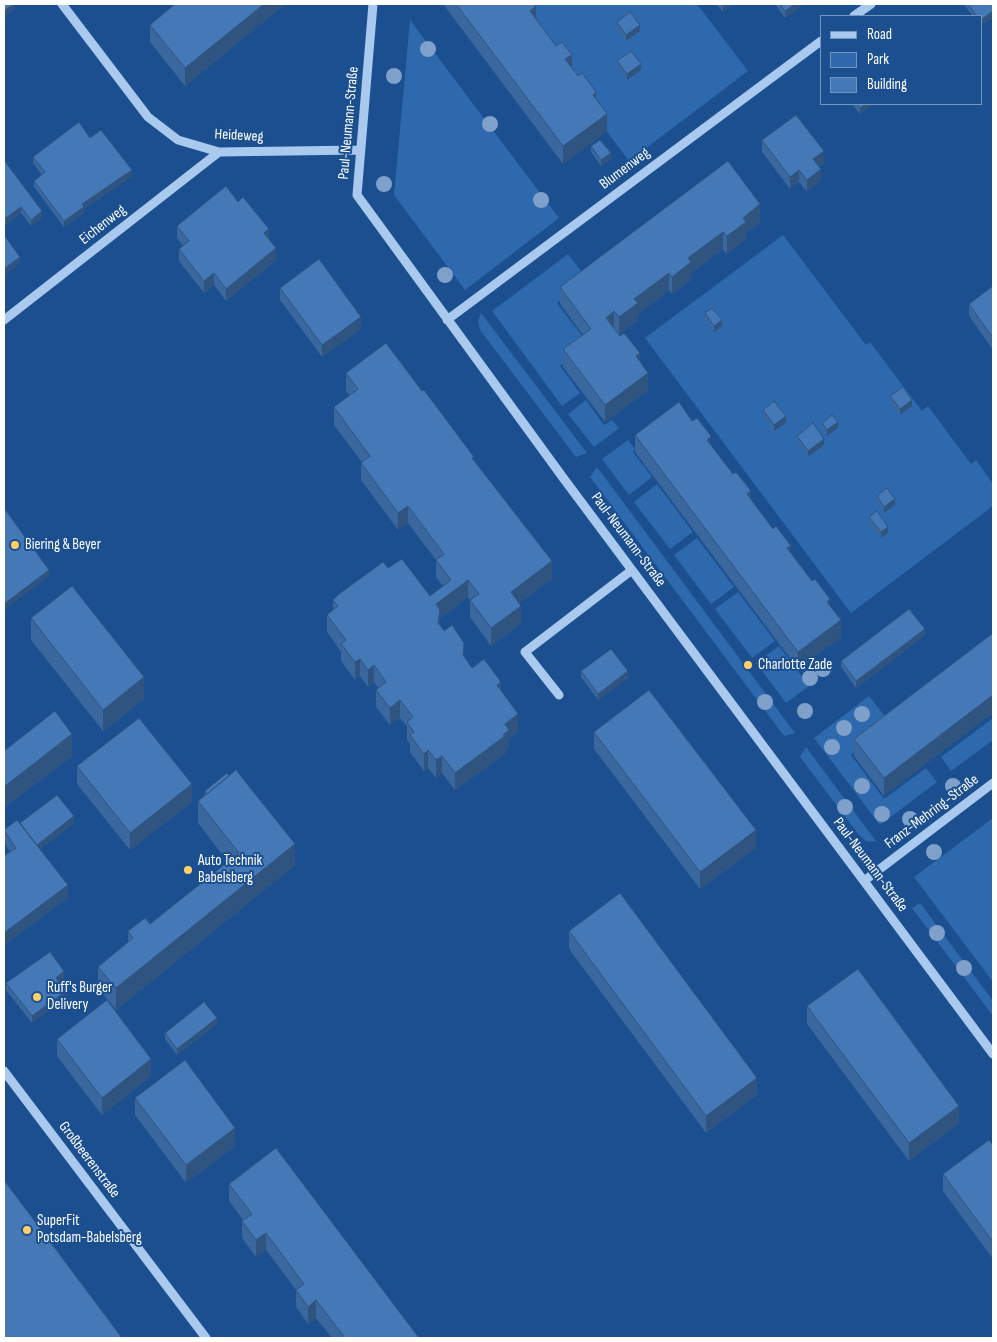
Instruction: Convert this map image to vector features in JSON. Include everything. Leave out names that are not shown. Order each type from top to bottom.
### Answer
[{"type":"street","name":"Heideweg","points":[[62,4],[148,116],[178,140],[219,152],[360,150]]},
{"type":"street","name":"Paul-Neumann-Straße","points":[[373,4],[357,195],[632,570],[993,1054]]},
{"type":"street","points":[[855,15],[871,4]]},
{"type":"street","name":"Blumenweg","points":[[447,320],[820,42]]},
{"type":"street","name":"Eichenweg","points":[[4,320],[219,152]]},
{"type":"street","points":[[559,695],[525,652],[632,570]]},
{"type":"street","name":"Franz-Mehring-Straße","points":[[864,881],[993,783]]},
{"type":"street","name":"Großbeerenstraße","points":[[4,1071],[206,1338]]},
{"type":"green space","points":[[511,4],[697,4],[748,71],[629,161]]},
{"type":"green space","points":[[410,20],[559,218],[465,290],[394,195]]},
{"type":"green space","points":[[783,235],[866,345],[870,342],[922,411],[928,406],[971,464],[976,460],[993,484],[993,506],[851,613],[645,338]]},
{"type":"green space","points":[[568,254],[588,280],[557,303],[589,345],[560,366],[580,393],[562,406],[492,311]]},
{"type":"green space","points":[[481,313],[587,453],[576,457],[480,330],[478,321]]},
{"type":"green space","points":[[586,400],[604,425],[612,420],[619,428],[594,447],[568,414]]},
{"type":"green space","points":[[628,440],[635,449],[633,452],[652,477],[629,495],[602,459]]},
{"type":"green space","points":[[597,467],[795,733],[784,736],[590,477]]},
{"type":"green space","points":[[657,484],[693,532],[670,549],[634,502]]},
{"type":"green space","points":[[697,538],[734,587],[711,604],[674,555]]},
{"type":"green space","points":[[738,592],[775,641],[752,658],[715,609]]},
{"type":"green space","points":[[779,646],[809,686],[786,703],[756,663]]},
{"type":"green space","points":[[869,696],[892,725],[851,755],[884,799],[926,768],[937,782],[880,825],[814,738]]},
{"type":"green space","points":[[993,718],[993,740],[951,771],[941,757]]},
{"type":"green space","points":[[806,747],[876,841],[867,842],[859,835],[800,757]]},
{"type":"green space","points":[[993,818],[993,982],[914,877]]},
{"type":"green space","points":[[920,903],[993,1001],[993,1016],[912,908]]},
{"type":"building","points":[[4,4],[14,4],[4,11]]},
{"type":"building","points":[[175,4],[264,4],[185,68],[150,25]]},
{"type":"building","points":[[456,4],[534,4],[536,6],[530,11],[556,46],[562,42],[572,55],[565,59],[578,76],[582,73],[596,92],[593,95],[607,114],[563,146]]},
{"type":"building","points":[[780,4],[795,4],[785,11]]},
{"type":"building","points":[[968,4],[993,4],[993,11],[982,19],[982,15],[976,15]]},
{"type":"building","points":[[630,12],[640,25],[626,35],[617,22]]},
{"type":"building","points":[[631,51],[641,64],[627,74],[617,61]]},
{"type":"building","points":[[796,115],[824,151],[813,159],[821,169],[807,180],[799,170],[790,177],[762,140]]},
{"type":"building","points":[[79,122],[90,138],[101,130],[132,170],[82,204],[84,207],[64,221],[34,181],[45,172],[33,157]]},
{"type":"building","points":[[600,140],[611,153],[601,160],[591,146]]},
{"type":"building","points":[[4,160],[42,211],[31,220],[21,207],[6,218],[4,215]]},
{"type":"building","points":[[728,161],[760,204],[743,218],[746,222],[727,236],[723,232],[688,258],[691,262],[672,277],[669,273],[634,299],[638,303],[619,317],[614,311],[606,318],[620,336],[624,333],[640,353],[636,356],[648,373],[605,405],[563,349],[591,329],[560,287]]},
{"type":"building","points":[[226,186],[238,202],[243,197],[269,229],[264,233],[276,248],[226,289],[214,273],[204,281],[179,249],[189,241],[177,226]]},
{"type":"building","points":[[4,235],[20,257],[4,269]]},
{"type":"building","points":[[319,259],[361,317],[322,345],[280,288]]},
{"type":"building","points":[[993,286],[993,338],[969,304]]},
{"type":"building","points":[[712,308],[722,320],[714,326],[705,313]]},
{"type":"building","points":[[386,343],[422,391],[424,390],[474,457],[472,458],[552,561],[511,592],[521,606],[491,628],[470,600],[479,594],[468,580],[436,604],[440,610],[438,623],[444,631],[452,625],[464,643],[463,655],[472,668],[484,659],[501,682],[497,685],[518,714],[505,724],[509,730],[503,735],[505,736],[455,773],[442,756],[436,760],[428,750],[424,754],[410,735],[414,732],[407,722],[413,717],[400,700],[390,708],[376,690],[386,682],[374,665],[368,670],[360,659],[355,662],[341,644],[346,640],[327,615],[338,606],[333,600],[339,594],[383,562],[388,568],[402,559],[430,596],[451,580],[436,560],[444,554],[408,506],[398,513],[361,463],[370,456],[334,407],[358,389],[346,373]]},
{"type":"building","points":[[903,387],[912,400],[900,409],[890,396]]},
{"type":"building","points":[[774,401],[786,416],[774,425],[763,410]]},
{"type":"building","points":[[679,402],[692,421],[697,418],[711,436],[707,440],[733,474],[736,472],[751,491],[747,494],[773,529],[776,526],[791,546],[787,548],[812,581],[815,579],[830,599],[827,602],[841,620],[798,652],[635,435]]},
{"type":"building","points":[[832,415],[838,422],[827,430],[822,423]]},
{"type":"building","points":[[813,423],[824,439],[808,451],[797,436]]},
{"type":"building","points":[[887,488],[895,499],[884,507],[877,496]]},
{"type":"building","name":"Biering & Beyer","points":[[4,508],[49,570],[4,604]]},
{"type":"building","points":[[877,511],[888,527],[881,532],[869,517]]},
{"type":"building","points":[[72,586],[144,677],[103,710],[31,618]]},
{"type":"building","points":[[909,609],[925,629],[856,681],[841,661]]},
{"type":"building","points":[[993,633],[993,695],[884,778],[854,739]]},
{"type":"building","points":[[611,649],[628,671],[598,694],[581,671]]},
{"type":"building","points":[[649,690],[756,830],[700,872],[594,732]]},
{"type":"building","points":[[55,711],[72,734],[5,786],[4,751]]},
{"type":"building","points":[[139,718],[192,784],[130,833],[77,766]]},
{"type":"building","points":[[236,770],[295,844],[116,988],[98,967],[133,938],[128,931],[145,918],[150,924],[239,853],[198,801]]},
{"type":"building","points":[[227,773],[229,776],[207,794],[205,791]]},
{"type":"building","points":[[57,795],[74,816],[37,845],[20,823]]},
{"type":"building","points":[[17,820],[68,885],[4,933],[4,856],[16,848],[4,830]]},
{"type":"building","points":[[620,893],[757,1078],[706,1116],[569,931]]},
{"type":"building","points":[[50,952],[64,971],[56,978],[66,991],[32,1016],[6,983]]},
{"type":"building","points":[[858,969],[959,1106],[909,1143],[807,1006]]},
{"type":"building","points":[[107,1000],[151,1059],[102,1098],[57,1039]]},
{"type":"building","points":[[204,1002],[217,1018],[177,1049],[165,1033]]},
{"type":"building","points":[[185,1060],[235,1128],[186,1165],[135,1098]]},
{"type":"building","points":[[989,1140],[993,1145],[993,1242],[943,1174]]},
{"type":"building","points":[[276,1148],[419,1338],[345,1338],[316,1300],[308,1307],[296,1290],[304,1284],[266,1233],[256,1240],[242,1221],[252,1214],[229,1184]]},
{"type":"building","points":[[4,1180],[122,1338],[4,1338]]},
{"type":"place","name":"Biering & Beyer","points":[[15,545]]},
{"type":"place","name":"Charlotte Zade","points":[[748,665]]},
{"type":"place","name":"Auto Technik Babelsberg","points":[[188,870]]},
{"type":"place","name":"Ruff's Burger Delivery","points":[[37,997]]},
{"type":"place","name":"SuperFit Potsdam-Babelsberg","points":[[27,1230]]}]
